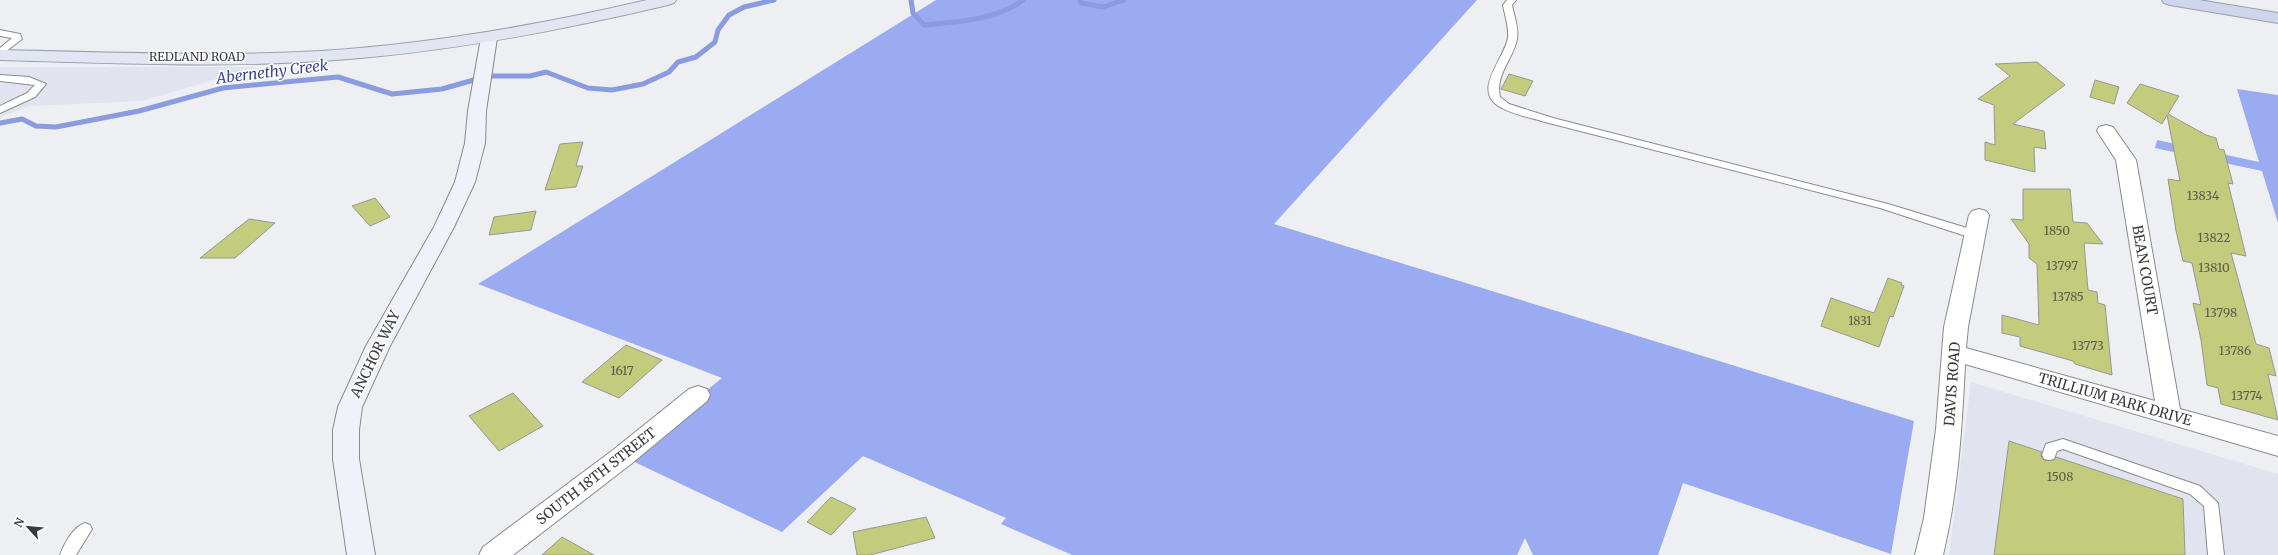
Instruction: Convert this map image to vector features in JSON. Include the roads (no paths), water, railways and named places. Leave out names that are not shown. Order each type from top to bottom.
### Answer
[{"type":"highway","points":[[2170,0],[2278,18]]},
{"type":"highway","points":[[2225,0],[2278,8]]},
{"type":"main road","name":"REDLAND ROAD","points":[[0,54],[290,57],[378,51],[489,38],[565,24],[668,0]]},
{"type":"street","name":"ANCHOR WAY","points":[[361,555],[356,515],[346,459],[346,430],[350,407],[358,385],[381,340],[451,213],[468,172],[475,143],[478,110],[489,38]]},
{"type":"street","name":"BEAN COURT","points":[[2106,131],[2126,160],[2170,414]]},
{"type":"street","name":"DAVIS ROAD","points":[[1929,555],[1938,518],[1949,429],[1953,352],[1961,300],[1978,225]]},
{"type":"street","name":"TRILLIUM PARK DRIVE","points":[[1953,352],[2278,446]]},
{"type":"street","name":"SOUTH 18TH STREET","points":[[493,555],[622,457],[698,395]]},
{"type":"lane","points":[[1512,0],[1507,5],[1513,28],[1512,40],[1495,77],[1493,87],[1495,98],[1505,106],[1550,120],[1884,206],[1978,225]]},
{"type":"lane","points":[[0,33],[17,36],[16,39],[0,54]]},
{"type":"lane","points":[[0,78],[29,80],[41,84],[31,95],[0,110]]},
{"type":"lane","points":[[2049,454],[2050,448],[2063,444],[2195,490],[2211,503],[2214,519],[2216,555]]},
{"type":"lane","points":[[68,555],[70,548],[85,529]]},
{"type":"waterway","name":"Abernethy Creek","points":[[0,123],[22,119],[36,126],[56,127],[139,111],[223,88],[338,77],[392,94],[442,89],[488,76],[530,76],[546,72],[588,88],[612,90],[643,84],[669,72],[678,62],[696,57],[715,42],[718,30],[729,15],[744,7],[774,0]]},
{"type":"waterway","name":"Abernethy Creek","points":[[911,0],[913,13],[924,25],[963,21],[989,16],[1013,7],[1023,0]]},
{"type":"waterway","name":"Abernethy Creek","points":[[1080,0],[1081,3],[1103,7],[1124,0]]}]
